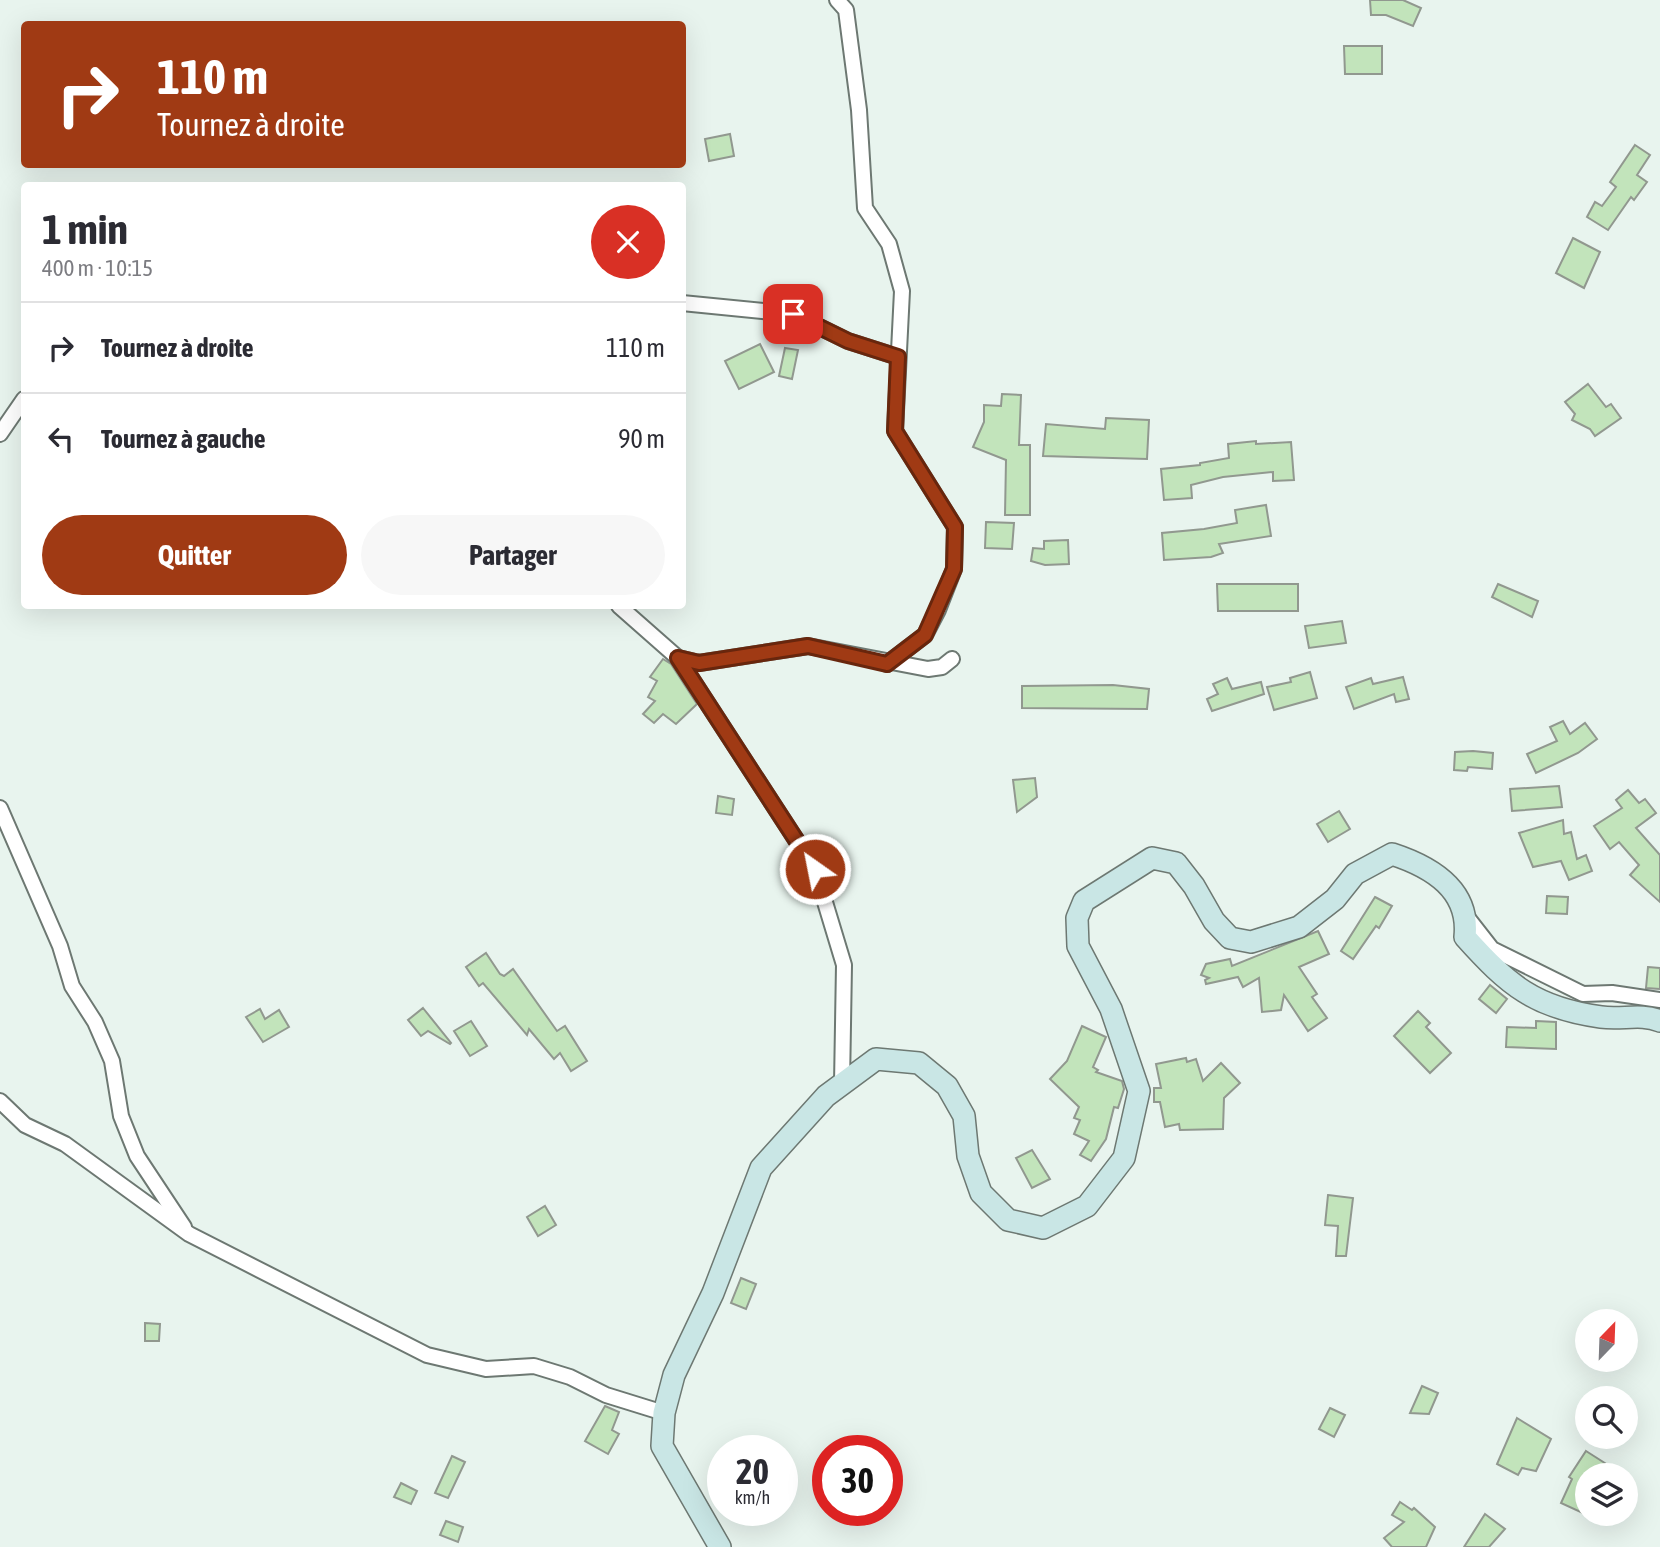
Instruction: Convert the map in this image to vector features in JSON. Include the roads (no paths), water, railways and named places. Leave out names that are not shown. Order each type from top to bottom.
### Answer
[{"type":"street","points":[[837,0],[846,9],[859,110],[865,208],[889,244],[902,291],[895,431],[955,527],[954,569],[925,635],[887,664]]},
{"type":"street","points":[[686,303],[793,314],[848,341],[898,357]]},
{"type":"street","points":[[0,434],[21,403]]},
{"type":"street","points":[[622,609],[678,658],[815,869],[844,965],[842,1084]]},
{"type":"street","points":[[678,658],[699,663],[808,646],[887,664],[928,669],[942,667],[952,659]]},
{"type":"street","points":[[0,808],[60,946],[72,986],[95,1022],[112,1061],[121,1116],[137,1156],[189,1234]]},
{"type":"street","points":[[720,1547],[662,1446],[664,1413],[674,1375],[713,1293],[761,1168],[827,1096],[876,1059],[919,1063],[947,1086],[964,1116],[968,1156],[981,1193],[1008,1220],[1043,1228],[1087,1206],[1124,1158],[1139,1091],[1111,1009],[1078,946],[1077,918],[1084,901],[1152,858],[1176,863],[1214,921],[1230,938],[1251,942],[1299,927],[1335,899],[1355,874],[1392,854],[1419,863],[1451,887],[1467,917],[1492,949],[1583,994],[1612,993],[1660,1000]]},
{"type":"street","points":[[1467,917],[1465,937],[1501,977],[1550,1006],[1604,1017],[1648,1016],[1660,1021]]},
{"type":"street","points":[[0,1101],[25,1125],[65,1144],[189,1234],[427,1355],[486,1369],[534,1366],[570,1377],[606,1395],[664,1413]]}]
